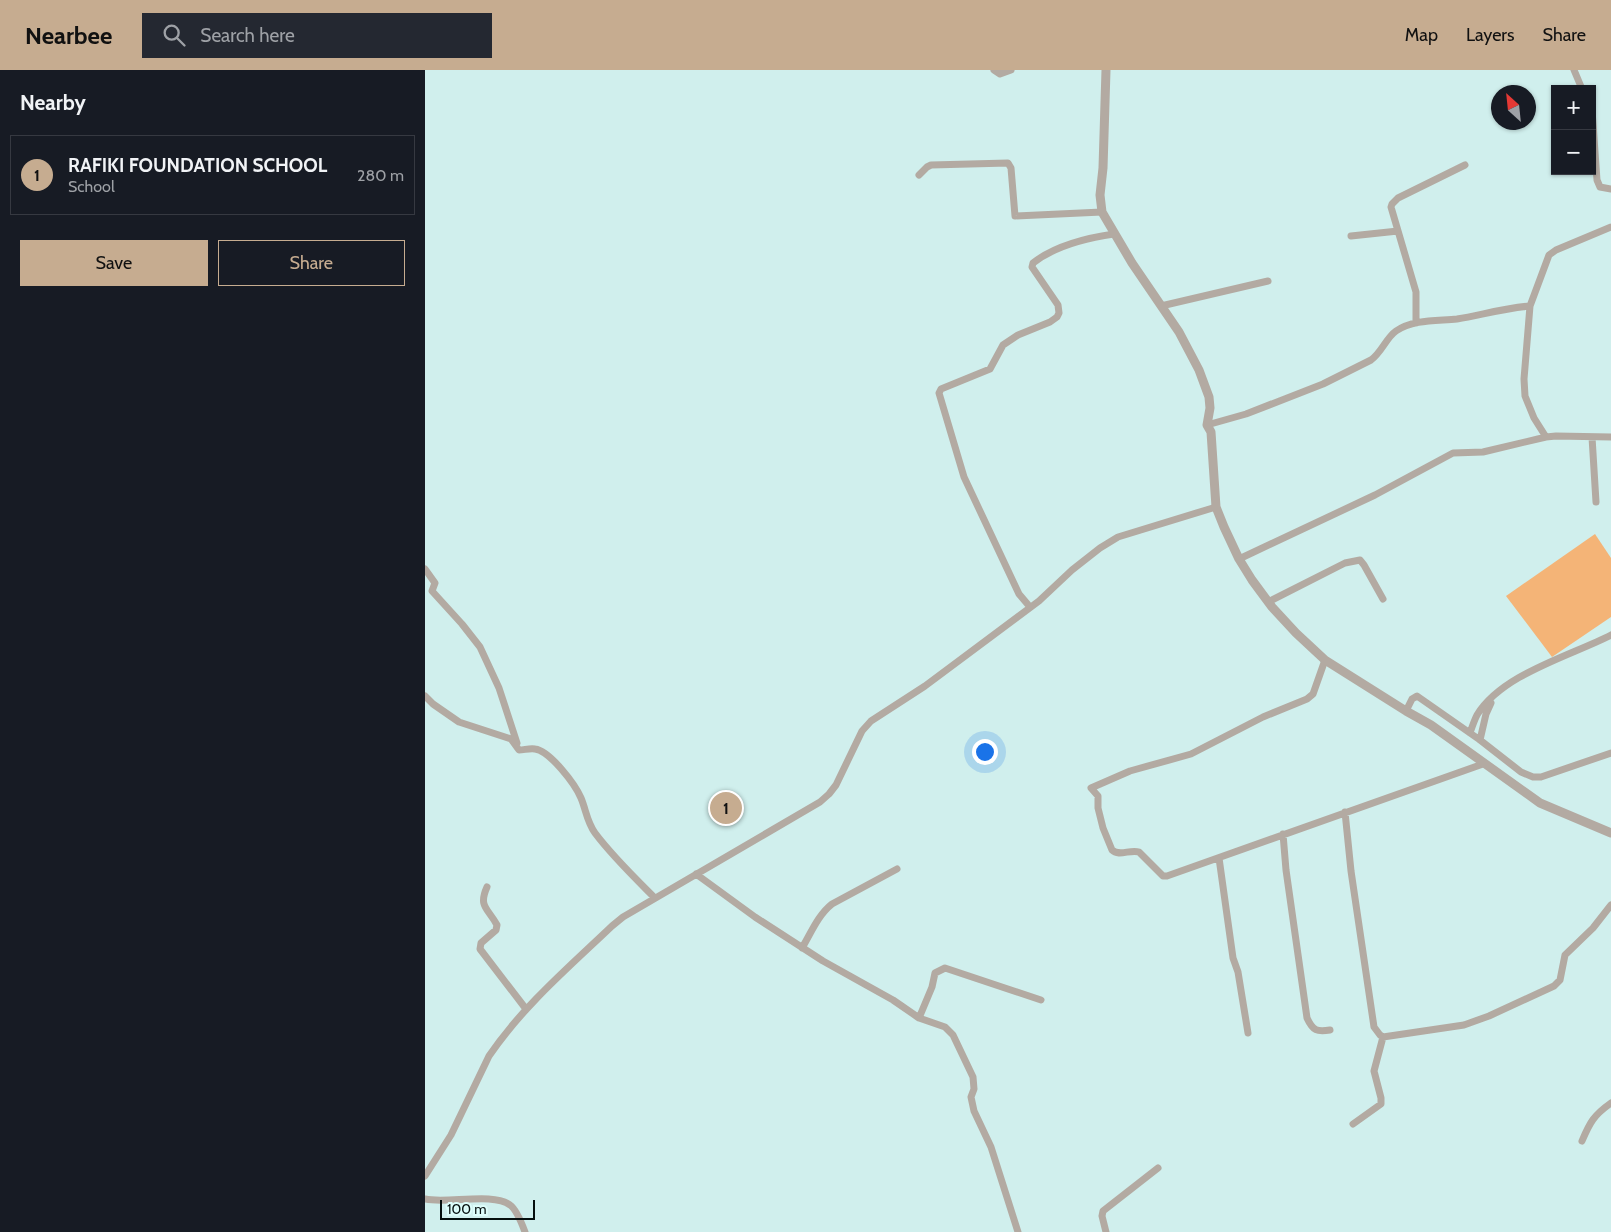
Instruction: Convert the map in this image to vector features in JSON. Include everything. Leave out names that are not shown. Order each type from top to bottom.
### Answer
[{"type":"street","points":[[994,70],[1000,74],[1011,70]]},
{"type":"street","points":[[1106,70],[1103,168],[1100,195],[1102,212],[1114,234],[1179,332],[1206,386],[1210,408],[1207,425],[1211,432],[1216,507],[1239,559],[1252,580],[1268,602],[1296,633],[1325,660],[1431,725],[1540,803],[1611,833]]},
{"type":"street","points":[[1574,70],[1580,85]]},
{"type":"street","points":[[1593,130],[1597,180],[1600,187],[1611,189]]},
{"type":"street","points":[[919,175],[931,165],[1008,163],[1011,168],[1015,216],[1102,212]]},
{"type":"street","points":[[1416,323],[1417,292],[1391,207],[1394,201],[1465,165]]},
{"type":"street","points":[[1546,437],[1525,396],[1524,379],[1529,306],[1549,255],[1555,250],[1611,227]]},
{"type":"street","points":[[1351,236],[1398,231]]},
{"type":"street","points":[[1030,608],[1019,594],[964,477],[939,393],[941,389],[990,369],[1003,345],[1018,335],[1057,317],[1059,312],[1058,305],[1033,267],[1033,263],[1045,255],[1079,240],[1114,234]]},
{"type":"street","points":[[1161,306],[1268,280]]},
{"type":"street","points":[[1207,425],[1246,414],[1323,384],[1371,360],[1378,355],[1397,330],[1416,323],[1455,319],[1529,306]]},
{"type":"street","points":[[1239,559],[1375,495],[1453,453],[1483,452],[1546,437],[1611,437]]},
{"type":"street","points":[[1592,437],[1596,502]]},
{"type":"street","points":[[425,1176],[451,1136],[489,1056],[526,1009],[612,926],[623,917],[820,802],[836,785],[862,731],[871,721],[925,686],[1030,608],[1100,548],[1118,537],[1216,507]]},
{"type":"street","points":[[1268,602],[1345,563],[1360,560],[1383,599]]},
{"type":"street","points":[[425,569],[435,582],[432,591],[480,647],[499,688],[519,750]]},
{"type":"street","points":[[1470,733],[1478,714],[1495,696],[1514,681],[1543,665],[1611,635]]},
{"type":"street","points":[[1325,660],[1313,694],[1307,699],[1263,717],[1191,754],[1130,771],[1091,788],[1098,796],[1098,808],[1103,828],[1112,850],[1115,853],[1134,850],[1139,852],[1163,876],[1174,874],[1483,764]]},
{"type":"street","points":[[425,696],[459,722],[511,739],[519,750]]},
{"type":"street","points":[[1406,711],[1417,696],[1480,740],[1521,772],[1533,776],[1541,776],[1611,753]]},
{"type":"street","points":[[1480,740],[1486,714],[1495,696]]},
{"type":"street","points":[[519,750],[536,749],[548,756],[560,768],[577,789],[589,824],[624,868],[655,898]]},
{"type":"street","points":[[1345,812],[1374,1027],[1379,1035],[1383,1037],[1464,1025],[1489,1016],[1554,986],[1560,980],[1565,955],[1593,928],[1611,905]]},
{"type":"street","points":[[1283,834],[1286,870],[1307,1018],[1314,1030],[1330,1030]]},
{"type":"street","points":[[1219,858],[1233,958],[1238,972],[1248,1033]]},
{"type":"street","points":[[802,948],[825,910],[832,904],[897,869]]},
{"type":"street","points":[[696,874],[802,948],[893,1000],[919,1018],[945,1027],[953,1035],[973,1077],[974,1089],[971,1097],[973,1112],[991,1147],[1018,1232]]},
{"type":"street","points":[[487,887],[482,902],[497,925],[496,930],[481,943],[481,949],[526,1009]]},
{"type":"street","points":[[919,1018],[932,987],[935,973],[945,968],[1041,1000]]},
{"type":"street","points":[[1353,1124],[1381,1104],[1374,1071],[1383,1037]]},
{"type":"street","points":[[1582,1141],[1589,1123],[1611,1104]]},
{"type":"street","points":[[1107,1232],[1102,1216],[1103,1211],[1158,1168]]},
{"type":"street","points":[[425,1199],[481,1199],[507,1203],[511,1206],[525,1232]]},
{"type":"shaded area","points":[[1595,534],[1611,558],[1611,617],[1552,657],[1506,596]]},
{"type":"place","name":"RAFIKI FOUNDATION SCHOOL","points":[[726,808]]}]
